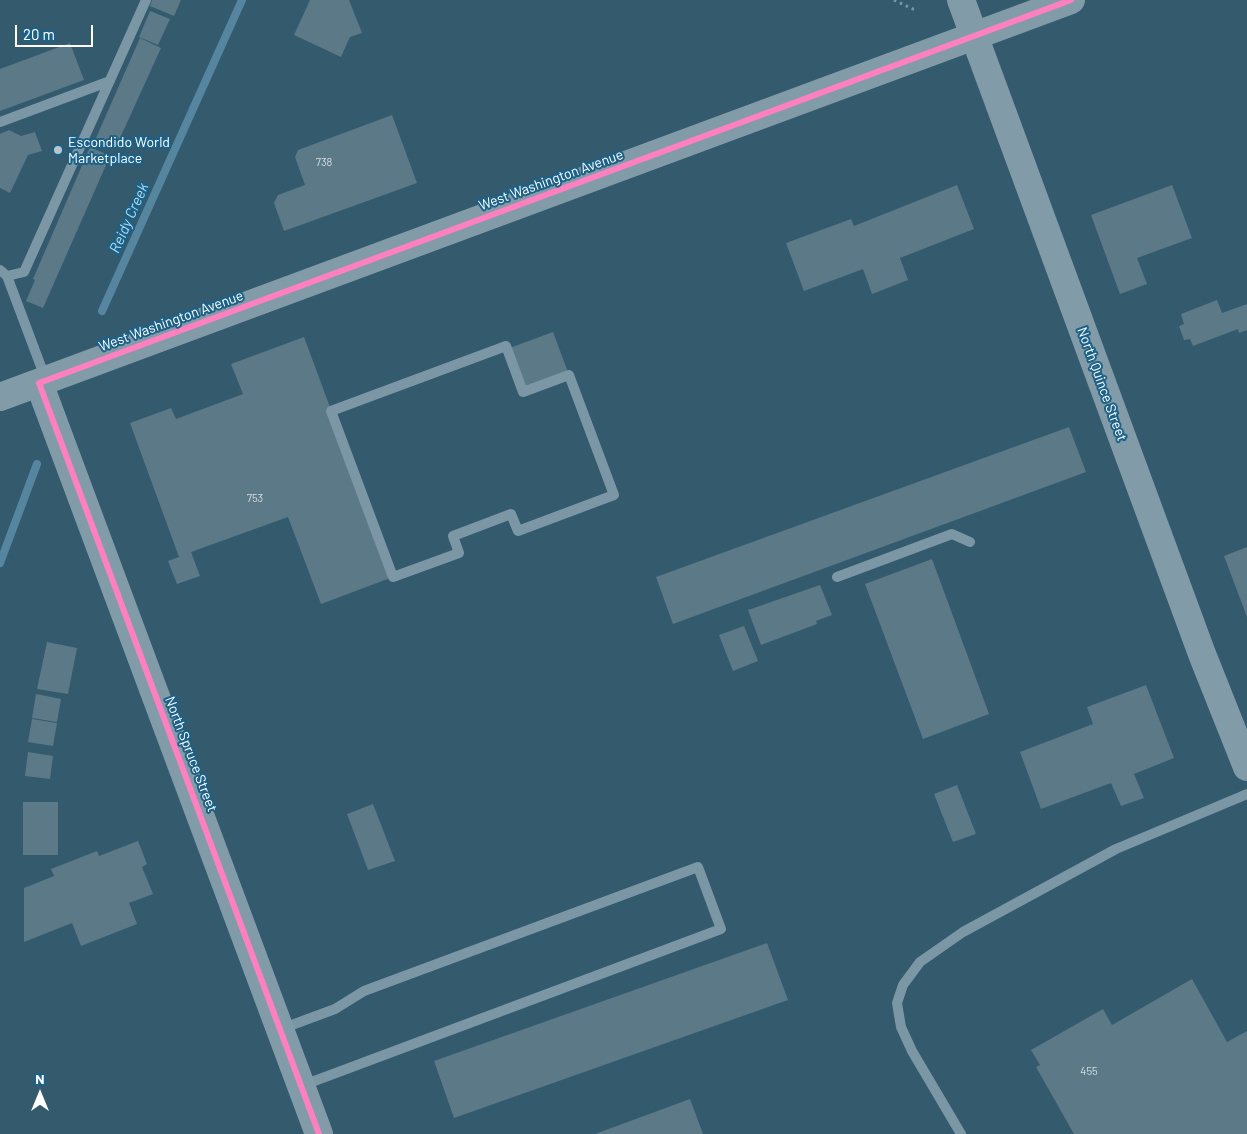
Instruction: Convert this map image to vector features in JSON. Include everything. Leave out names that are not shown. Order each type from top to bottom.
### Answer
[{"type":"main road","name":"North Quince Street","points":[[961,0],[1205,662],[1247,767]]},
{"type":"main road","name":"West Washington Avenue","points":[[0,397],[1071,0]]},
{"type":"main road","name":"North Spruce Street","points":[[43,382],[319,1134]]},
{"type":"lane","points":[[43,382],[3,273],[24,272],[146,0]]},
{"type":"lane","points":[[0,122],[110,81]]},
{"type":"lane","points":[[506,346],[523,392],[569,375],[614,496],[518,531],[511,514],[453,536],[459,553],[393,578],[331,411],[506,346]]},
{"type":"lane","points":[[837,577],[952,534],[970,542]]},
{"type":"lane","points":[[961,1134],[912,1051],[901,1027],[897,1003],[903,985],[920,962],[963,932],[1116,850],[1247,794]]},
{"type":"lane","points":[[280,1030],[335,1009],[364,991],[698,866],[721,929],[301,1086]]},
{"type":"path","points":[[894,0],[915,10]]},
{"type":"building","points":[[152,0],[181,0],[174,16],[150,6]]},
{"type":"building","points":[[310,0],[349,0],[362,33],[350,37],[341,57],[294,35]]},
{"type":"building","points":[[150,11],[170,19],[158,45],[139,37]]},
{"type":"building","points":[[140,38],[161,48],[116,147],[96,138]]},
{"type":"building","points":[[70,43],[84,80],[0,111],[0,69]]},
{"type":"building","points":[[392,115],[417,183],[284,231],[274,203],[278,195],[305,185],[295,157],[298,150]]},
{"type":"building","points":[[9,130],[21,136],[35,132],[42,151],[28,155],[10,193],[0,188],[0,134]]},
{"type":"building","points":[[90,147],[110,156],[43,308],[26,301],[35,280],[33,279]]},
{"type":"building","points":[[957,185],[974,229],[900,258],[908,280],[872,294],[863,269],[804,291],[786,243],[851,219],[854,226]]},
{"type":"building","points":[[1172,185],[1192,238],[1137,258],[1147,284],[1120,294],[1091,215]]},
{"type":"building","points":[[1217,300],[1222,313],[1247,304],[1247,330],[1239,333],[1238,329],[1193,346],[1190,339],[1184,340],[1179,326],[1184,324],[1181,314]]},
{"type":"building","points":[[553,332],[569,375],[523,392],[507,349]]},
{"type":"building","points":[[304,337],[393,577],[321,604],[288,517],[191,552],[200,576],[177,584],[168,561],[179,557],[130,423],[171,408],[176,419],[243,394],[231,364]]},
{"type":"building","points":[[1069,427],[1086,472],[673,624],[656,577]]},
{"type":"building","points":[[1247,547],[1247,617],[1224,556]]},
{"type":"building","points":[[932,559],[989,714],[923,739],[865,584]]},
{"type":"building","points":[[820,585],[832,615],[816,621],[817,624],[761,645],[748,610]]},
{"type":"building","points":[[744,626],[758,661],[733,671],[719,635]]},
{"type":"building","points":[[47,642],[77,648],[68,694],[37,689]]},
{"type":"building","points":[[1146,685],[1174,758],[1134,774],[1144,798],[1121,806],[1111,783],[1041,809],[1020,752],[1093,724],[1087,707]]},
{"type":"building","points":[[36,694],[61,699],[57,722],[32,718]]},
{"type":"building","points":[[32,719],[57,723],[53,746],[28,742]]},
{"type":"building","points":[[28,752],[53,756],[50,779],[25,776]]},
{"type":"building","points":[[957,785],[976,834],[953,842],[934,794]]},
{"type":"building","points":[[23,802],[58,802],[58,855],[23,855]]},
{"type":"building","points":[[373,804],[395,861],[368,870],[347,814]]},
{"type":"building","points":[[138,841],[147,864],[142,867],[153,894],[129,903],[137,924],[81,946],[72,923],[24,942],[24,888],[54,876],[51,869],[97,851],[99,856]]},
{"type":"building","points":[[767,943],[788,1000],[454,1118],[434,1061]]},
{"type":"building","points":[[1192,979],[1227,1042],[1247,1031],[1247,1134],[1074,1134],[1036,1067],[1040,1065],[1031,1050],[1103,1009],[1112,1025]]},
{"type":"building","points":[[690,1099],[703,1134],[595,1134]]},
{"type":"waterway","name":"Reidy Creek","points":[[102,311],[242,0]]},
{"type":"waterway","name":"Reidy Creek","points":[[0,563],[37,464]]},
{"type":"cycle path","points":[[319,1134],[39,383],[1071,0]]},
{"type":"place","name":"Escondido World Marketplace","points":[[58,150]]}]
